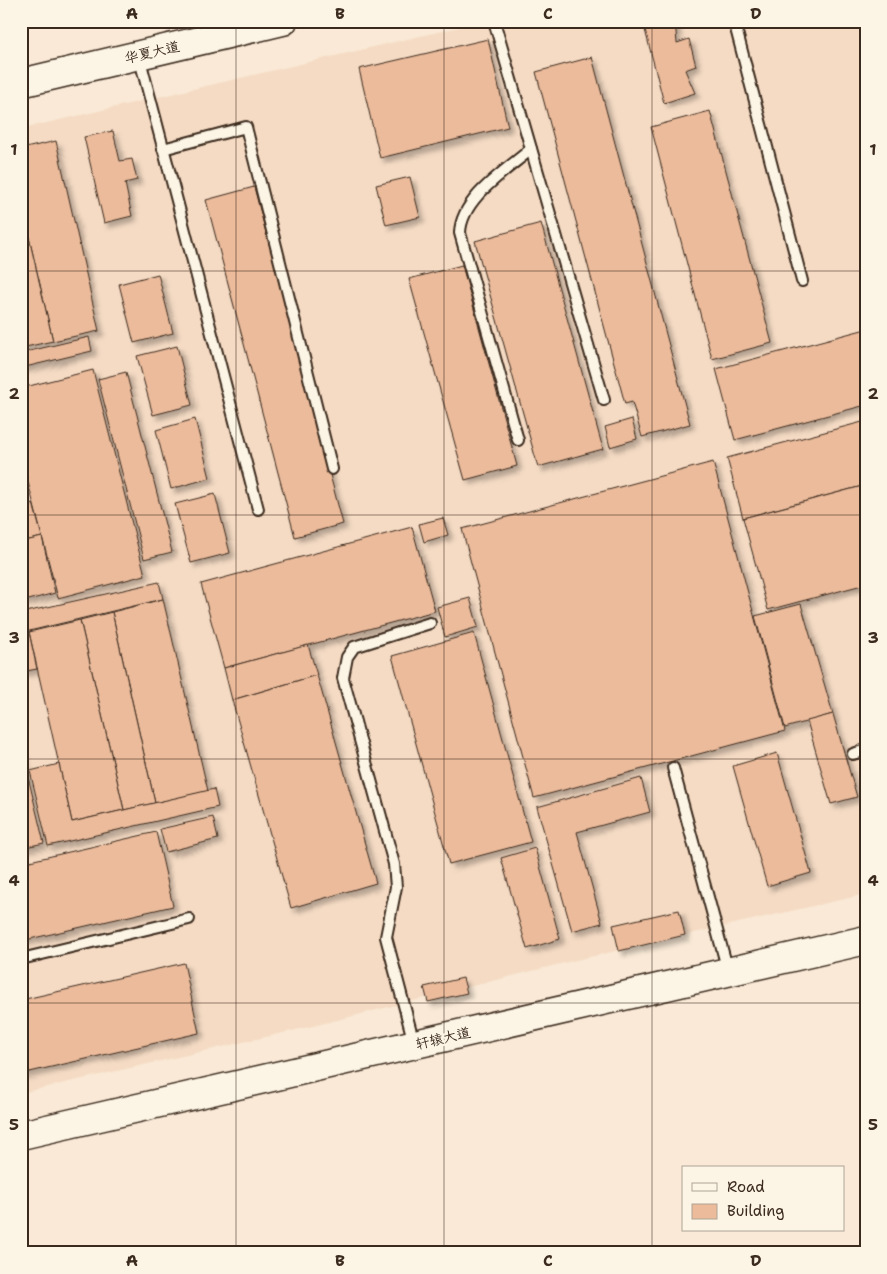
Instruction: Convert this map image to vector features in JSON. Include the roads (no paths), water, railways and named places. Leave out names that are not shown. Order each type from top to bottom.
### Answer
[{"type":"street","name":"华夏大道","points":[[21,83],[268,23]]},
{"type":"street","name":"轩辕大道","points":[[21,1135],[866,940]]},
{"type":"lane","points":[[494,21],[604,400]]},
{"type":"lane","points":[[734,21],[802,281]]},
{"type":"lane","points":[[139,55],[258,509]]},
{"type":"lane","points":[[163,149],[246,127],[332,469]]},
{"type":"lane","points":[[518,440],[460,233],[461,224],[473,200],[531,149]]},
{"type":"lane","points":[[414,1044],[386,937],[396,887],[394,864],[343,678],[347,657],[354,648],[430,623]]},
{"type":"lane","points":[[853,754],[866,750]]},
{"type":"lane","points":[[673,768],[728,972]]},
{"type":"lane","points":[[21,959],[189,919]]}]
